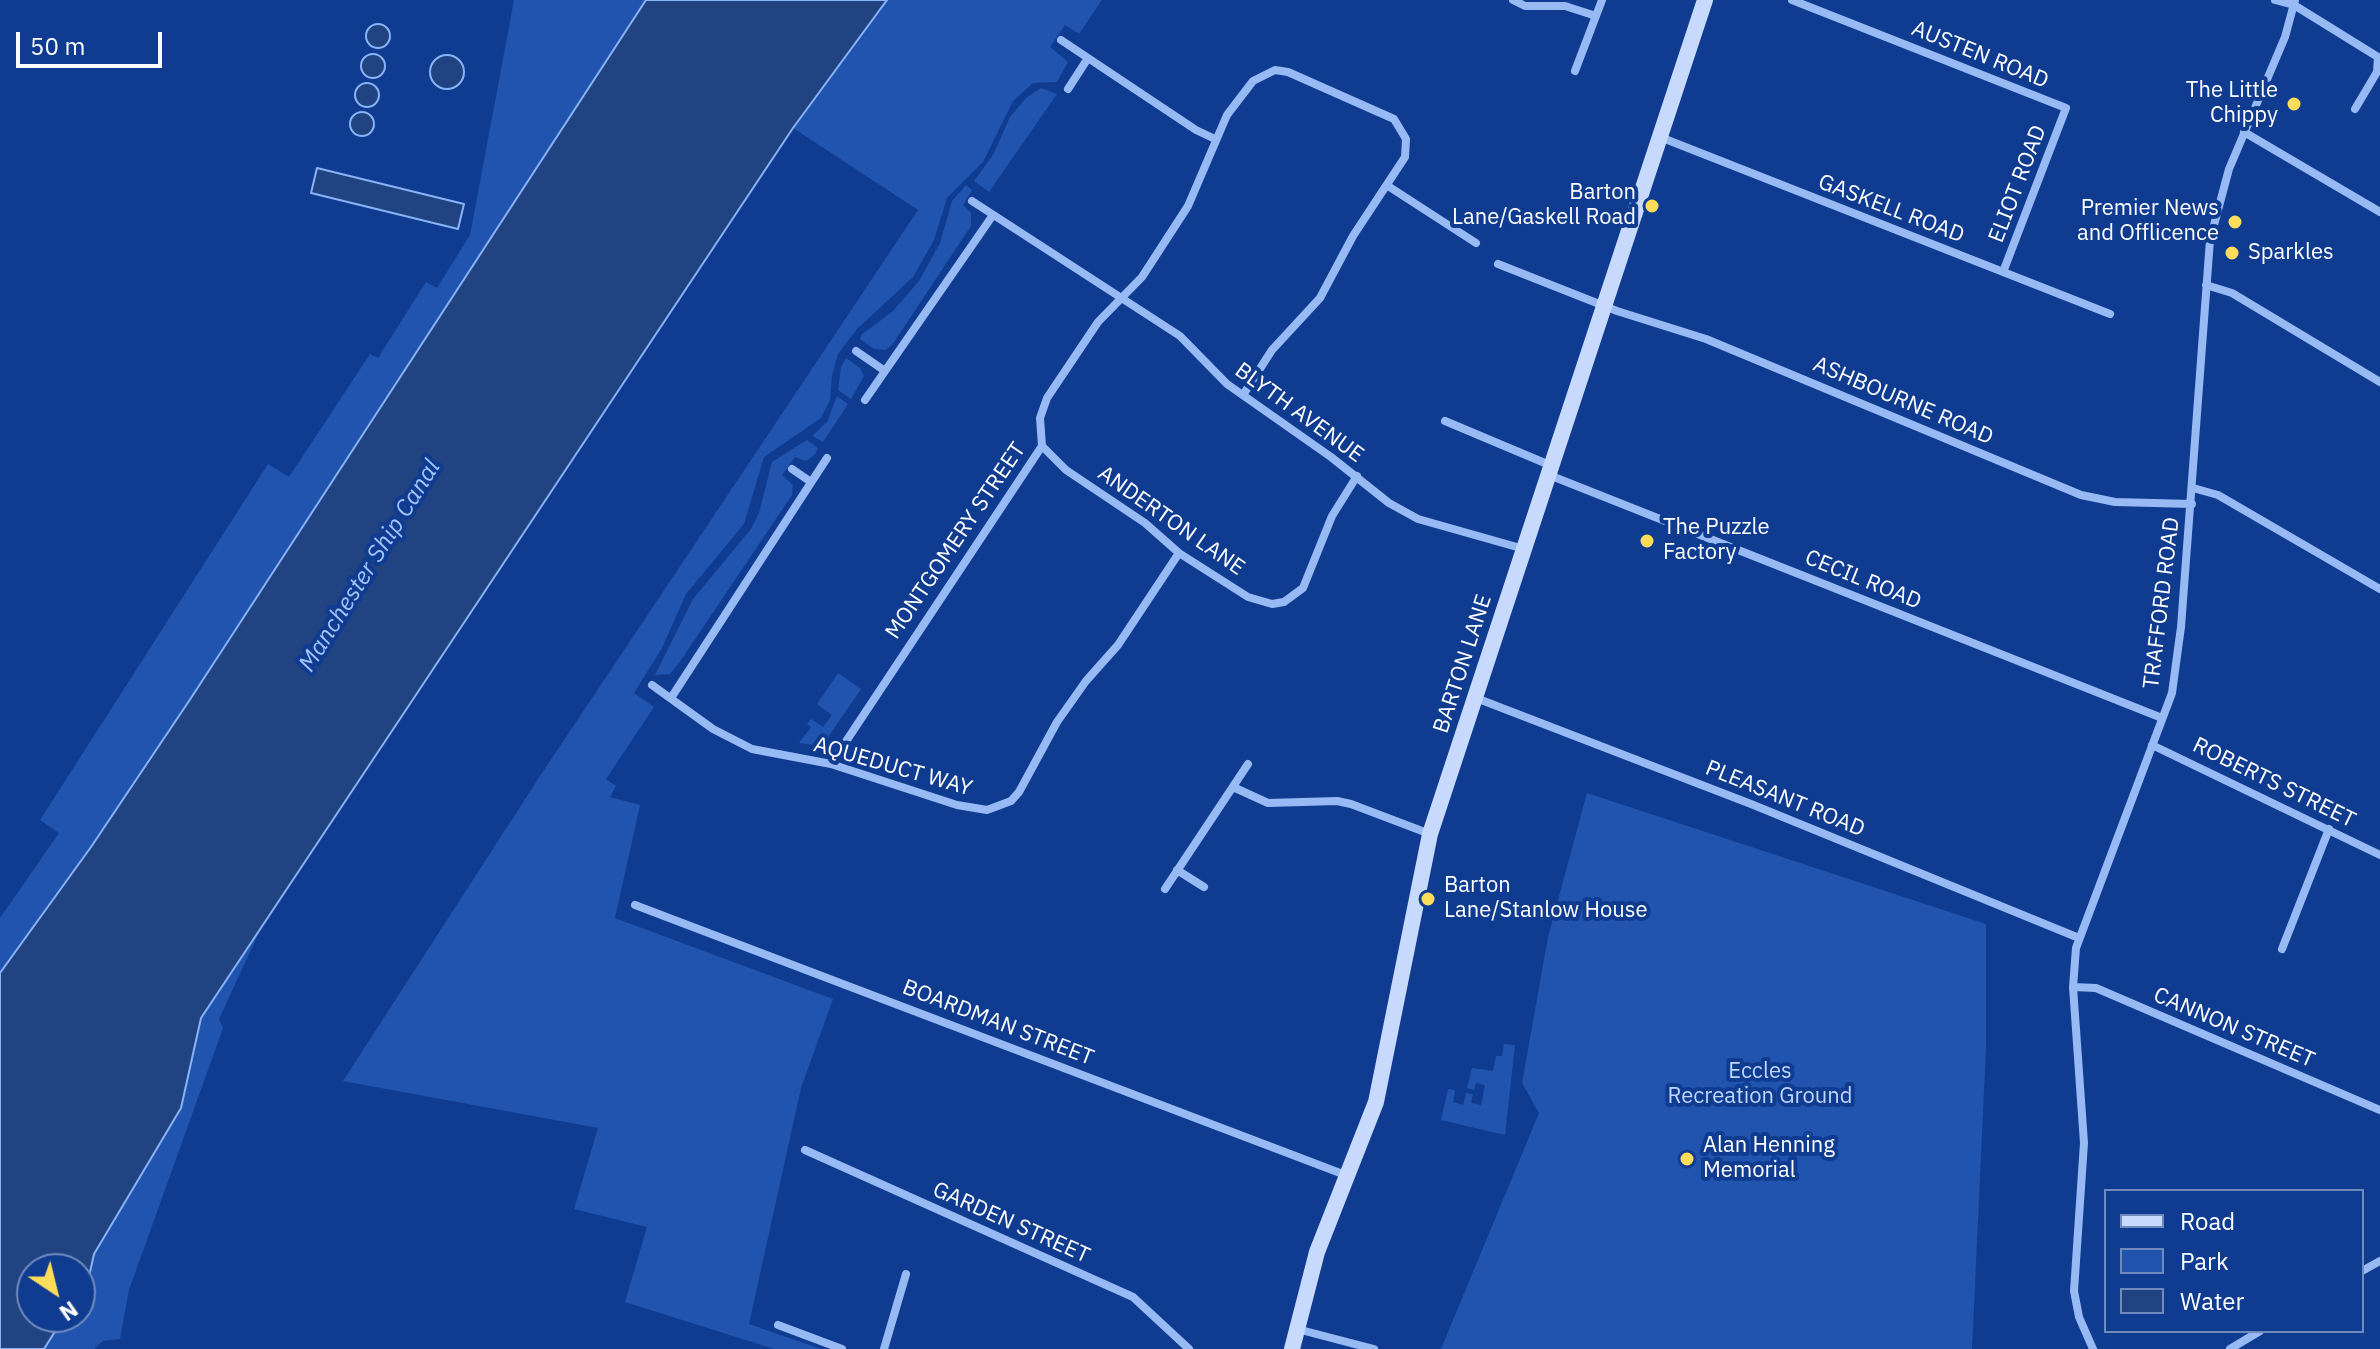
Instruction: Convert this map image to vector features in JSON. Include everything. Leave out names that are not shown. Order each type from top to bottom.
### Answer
[{"type":"main road","name":"BARTON LANE","points":[[1292,1349],[1317,1252],[1376,1102],[1430,834],[1705,0]]},
{"type":"street","points":[[1513,0],[1525,6],[1565,6],[1596,16]]},
{"type":"street","points":[[1575,71],[1602,0]]},
{"type":"street","name":"AUSTEN ROAD","points":[[1792,0],[2066,108]]},
{"type":"street","points":[[2275,0],[2294,2],[2378,57],[2377,72],[2355,109]]},
{"type":"street","name":"TRAFFORD ROAD","points":[[2093,1349],[2079,1317],[2074,1291],[2084,1143],[2073,987],[2079,938],[2162,718],[2177,664],[2192,504],[2206,285],[2217,205],[2285,37],[2294,2]]},
{"type":"street","points":[[1061,40],[1196,130],[1215,139]]},
{"type":"street","points":[[1068,89],[1088,58]]},
{"type":"street","name":"MONTGOMERY STREET","points":[[831,764],[1042,446],[1040,418],[1047,398],[1098,322],[1142,277],[1188,206],[1205,171],[1215,139],[1253,81],[1275,70],[1288,72],[1394,119],[1406,139],[1406,148],[1401,167],[1353,236],[1320,298],[1272,350],[1243,395]]},
{"type":"street","name":"ELIOT ROAD","points":[[2003,272],[2066,108]]},
{"type":"street","points":[[2244,132],[2380,212]]},
{"type":"street","name":"GASKELL ROAD","points":[[1660,137],[2110,314]]},
{"type":"street","points":[[1388,186],[1476,243]]},
{"type":"street","name":"BLYTH AVENUE","points":[[972,201],[1180,336],[1217,376],[1357,476],[1389,503],[1418,519],[1524,549]]},
{"type":"street","points":[[865,400],[993,215]]},
{"type":"street","name":"ASHBOURNE ROAD","points":[[1498,264],[1706,339],[2081,495],[2115,502],[2192,504]]},
{"type":"street","points":[[2206,285],[2232,293],[2380,382]]},
{"type":"street","points":[[856,351],[885,371]]},
{"type":"street","name":"CECIL ROAD","points":[[1445,421],[1551,471],[2162,718]]},
{"type":"street","name":"ANDERTON LANE","points":[[1042,446],[1066,470],[1145,523],[1179,553],[1248,597],[1272,604],[1295,596],[1309,579],[1332,516],[1357,476]]},
{"type":"street","points":[[671,698],[827,458]]},
{"type":"street","points":[[792,469],[811,482]]},
{"type":"street","points":[[2193,488],[2218,495],[2380,589]]},
{"type":"street","name":"AQUEDUCT WAY","points":[[652,685],[713,729],[752,749],[831,764],[973,810],[987,810],[1011,801],[1027,780],[1043,744],[1070,703],[1118,645],[1179,553]]},
{"type":"street","name":"PLEASANT ROAD","points":[[1476,698],[1751,804],[2079,938]]},
{"type":"street","name":"ROBERTS STREET","points":[[2152,745],[2380,855]]},
{"type":"street","points":[[1165,889],[1248,764]]},
{"type":"street","points":[[1233,787],[1268,803],[1337,801],[1351,804],[1430,834]]},
{"type":"street","points":[[2282,949],[2329,829]]},
{"type":"street","points":[[1177,870],[1204,887]]},
{"type":"street","name":"BOARDMAN STREET","points":[[635,905],[1348,1176]]},
{"type":"street","name":"CANNON STREET","points":[[2073,987],[2096,988],[2380,1110]]},
{"type":"street","name":"GARDEN STREET","points":[[805,1150],[1133,1297],[1189,1349]]},
{"type":"street","points":[[884,1349],[906,1274]]},
{"type":"street","points":[[778,1325],[842,1349]]},
{"type":"street","points":[[1296,1329],[1374,1349]]},
{"type":"street","points":[[2230,1349],[2257,1333]]},
{"type":"green space","points":[[514,0],[646,0],[191,698],[91,847],[0,972],[0,918],[59,833],[40,820],[268,464],[289,477],[370,354],[378,358],[426,282],[437,288],[470,235]]},
{"type":"green space","points":[[887,0],[1102,0],[1079,34],[1065,25],[1050,47],[1068,62],[1057,82],[1033,83],[1013,101],[983,162],[947,198],[934,240],[913,277],[857,329],[838,354],[830,400],[821,418],[764,457],[744,524],[686,594],[662,648],[634,693],[654,707],[606,779],[616,786],[610,797],[640,805],[615,918],[833,999],[801,1088],[749,1324],[821,1349],[774,1349],[625,1302],[647,1227],[574,1209],[598,1128],[343,1081],[540,776],[918,210],[793,128]]},
{"type":"green space","points":[[1041,88],[1057,94],[989,192],[974,181],[993,155],[1010,117],[1027,97]]},
{"type":"green space","points":[[966,185],[972,190],[963,205],[971,213],[971,226],[892,345],[885,350],[874,349],[860,339],[861,335],[892,312],[919,281],[940,243],[952,201]]},
{"type":"green space","points":[[846,358],[860,368],[864,376],[851,399],[838,390],[841,367]]},
{"type":"green space","points":[[837,396],[848,404],[823,442],[812,436],[827,422]]},
{"type":"green space","points":[[807,440],[818,448],[815,454],[806,461],[795,457],[782,475],[793,485],[792,495],[679,663],[670,674],[655,675],[693,599],[751,529],[759,513],[772,462]]},
{"type":"green space","points":[[838,673],[861,689],[822,746],[799,743],[811,727],[807,724],[811,719],[823,727],[832,715],[817,704]]},
{"type":"green space","name":"Eccles Recreation Ground","points":[[1587,793],[1986,924],[1986,1048],[1972,1349],[1441,1349],[1539,1113],[1522,1083],[1548,937]]},
{"type":"green space","points":[[262,926],[219,1019],[223,1028],[129,1290],[120,1339],[103,1341],[94,1349],[44,1349],[54,1333],[96,1333],[95,1253],[181,1108],[201,1018]]},
{"type":"green space","points":[[1504,1044],[1515,1045],[1505,1135],[1441,1120],[1448,1089],[1455,1090],[1453,1102],[1463,1105],[1466,1093],[1473,1094],[1471,1103],[1481,1105],[1485,1085],[1476,1083],[1474,1090],[1467,1088],[1472,1068],[1493,1071],[1496,1056],[1502,1056]]},
{"type":"water","name":"Manchester Ship Canal","points":[[646,0],[887,0],[793,128],[201,1018],[181,1108],[95,1253],[16,1253],[16,1333],[54,1333],[44,1349],[0,1349],[0,973],[91,847]]},
{"type":"water","points":[[378,24],[387,27],[390,36],[387,45],[378,48],[369,45],[366,36],[369,27]]},
{"type":"water","points":[[373,54],[382,57],[385,66],[382,75],[373,78],[364,75],[361,66],[364,57]]},
{"type":"water","points":[[447,55],[459,60],[464,72],[459,84],[447,89],[435,84],[430,72],[435,60]]},
{"type":"water","points":[[367,83],[376,86],[379,95],[376,104],[367,107],[358,104],[355,95],[358,86]]},
{"type":"water","points":[[362,112],[371,115],[374,124],[371,133],[362,136],[353,133],[350,124],[353,115]]},
{"type":"water","points":[[317,168],[464,204],[458,229],[311,193]]},
{"type":"place","name":"The Little Chippy","points":[[2294,104]]},
{"type":"place","name":"Barton Lane/Gaskell Road","points":[[1652,206]]},
{"type":"place","name":"Premier News and Offlicence","points":[[2235,222]]},
{"type":"place","name":"Sparkles","points":[[2232,253]]},
{"type":"place","name":"The Puzzle Factory","points":[[1647,541]]},
{"type":"place","name":"Barton Lane/Stanlow House","points":[[1428,899]]},
{"type":"place","name":"Alan Henning Memorial","points":[[1687,1159]]}]
